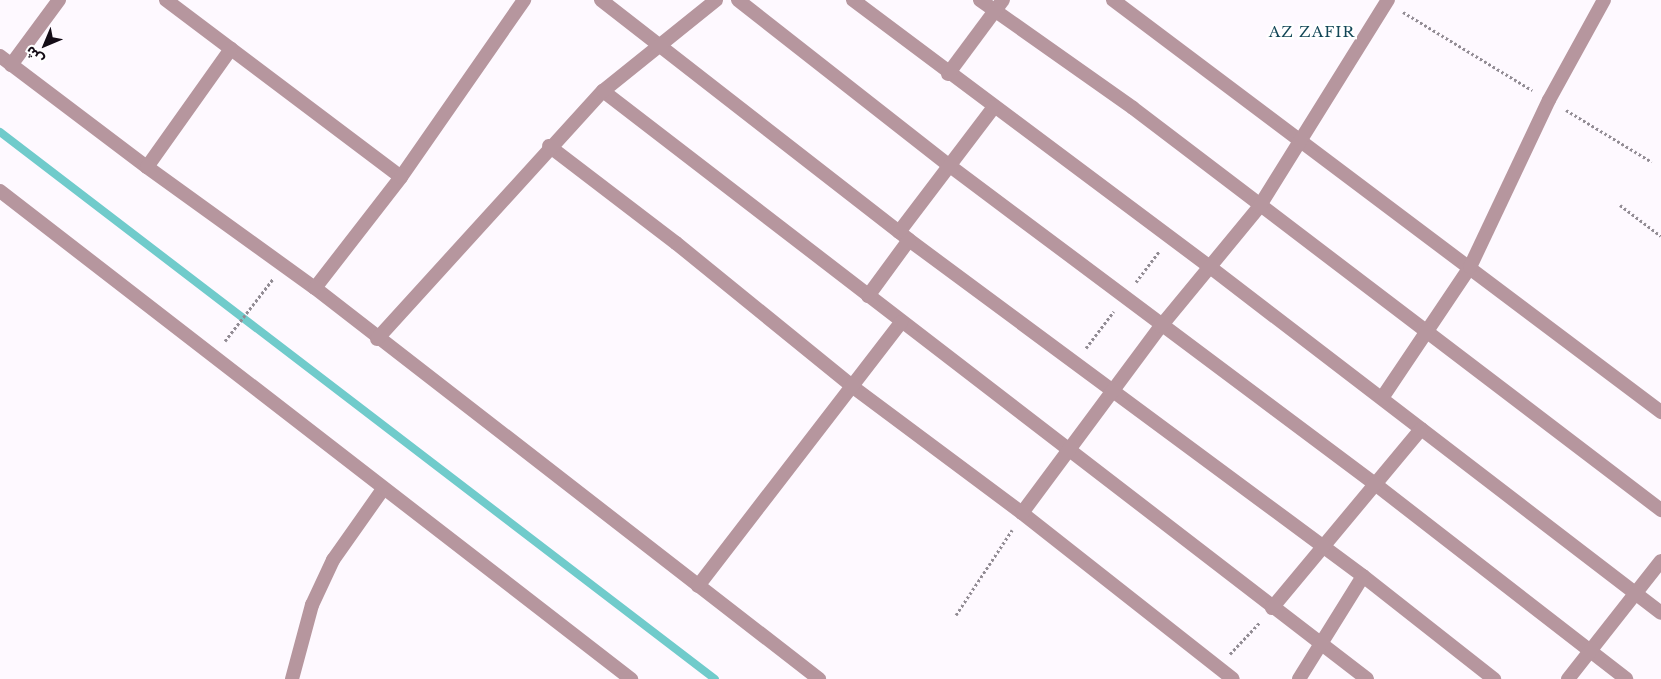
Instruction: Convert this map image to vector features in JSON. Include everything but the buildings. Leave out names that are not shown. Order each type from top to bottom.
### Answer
[{"type":"street","points":[[59,0],[6,60],[147,167],[315,288],[377,339],[819,679]]},
{"type":"street","points":[[166,0],[401,178]]},
{"type":"street","points":[[315,288],[401,178],[524,0]]},
{"type":"street","points":[[601,0],[904,236],[1112,392],[1363,576],[1494,679]]},
{"type":"street","points":[[377,339],[549,146],[603,90],[716,0]]},
{"type":"street","points":[[738,0],[950,166],[1161,326],[1375,484],[1626,679]]},
{"type":"street","points":[[853,0],[948,74],[1210,267],[1661,613]]},
{"type":"street","points":[[980,0],[999,5],[1259,207],[1428,330],[1661,510]]},
{"type":"street","points":[[1113,0],[1661,412]]},
{"type":"street","points":[[1382,398],[1470,267],[1549,100],[1604,0]]},
{"type":"street","points":[[1022,513],[1161,326],[1259,207],[1388,1]]},
{"type":"street","points":[[948,74],[999,5]]},
{"type":"street","points":[[147,167],[231,49]]},
{"type":"street","points":[[603,90],[901,322],[1367,679]]},
{"type":"street","points":[[868,296],[904,236],[950,166],[994,107]]},
{"type":"street","points":[[549,146],[676,243],[853,387],[1022,513],[1233,679]]},
{"type":"street","points":[[0,191],[214,355],[383,489],[632,679]]},
{"type":"street","points":[[698,586],[853,387],[901,322]]},
{"type":"street","points":[[1272,608],[1422,429]]},
{"type":"street","points":[[292,679],[315,598],[334,560],[383,489]]},
{"type":"street","points":[[1568,679],[1661,561]]},
{"type":"street","points":[[1299,679],[1363,576]]},
{"type":"path","points":[[1388,1],[1652,162]]},
{"type":"path","points":[[1620,205],[1661,236]]},
{"type":"path","points":[[214,355],[274,278]]},
{"type":"path","points":[[956,615],[1022,513]]},
{"type":"path","points":[[1217,668],[1272,608]]},
{"type":"waterway","points":[[0,132],[715,679]]},
{"type":"district","name":"AZ ZAFIR","points":[[1312,32]]}]
